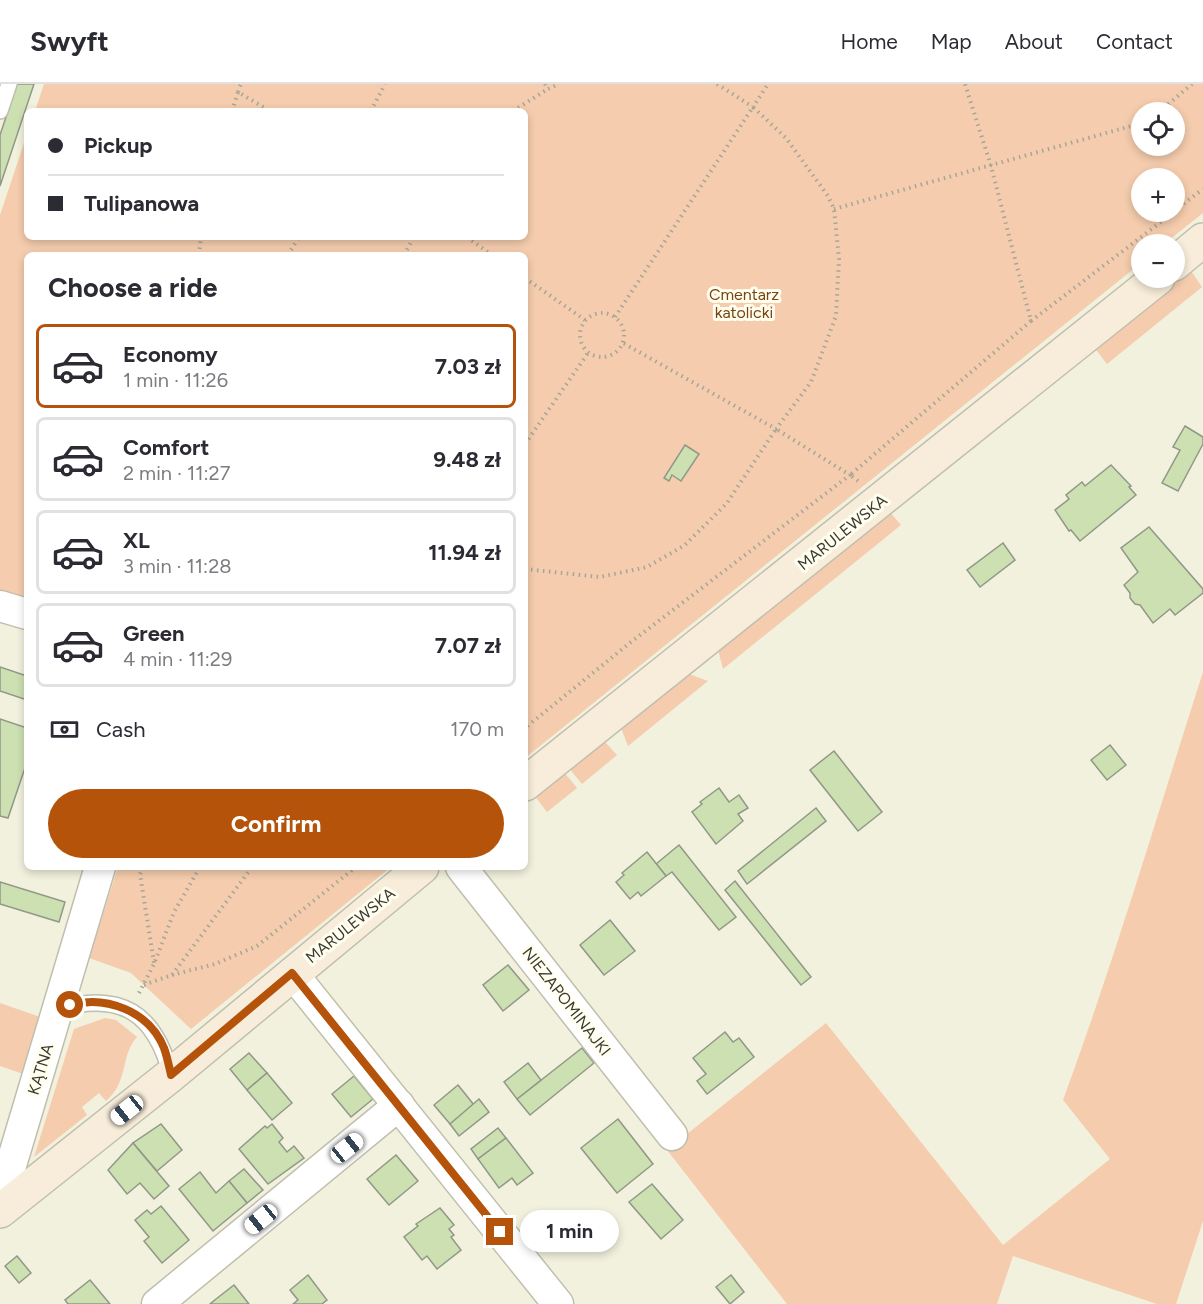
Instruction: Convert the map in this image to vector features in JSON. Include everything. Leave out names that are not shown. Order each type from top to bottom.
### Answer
[{"type":"street","points":[[1185,255],[1203,240]]},
{"type":"street","name":"MARULEWSKA","points":[[528,782],[1146,288]]},
{"type":"street","points":[[0,606],[24,613]]},
{"type":"street","name":"KĄTNA","points":[[0,1202],[99,870]]},
{"type":"street","name":"MARULEWSKA","points":[[0,1211],[171,1075],[418,870]]},
{"type":"street","name":"NIEZAPOMINAJKI","points":[[463,870],[672,1135]]},
{"type":"street","points":[[292,973],[558,1304]]},
{"type":"street","points":[[157,1304],[399,1105]]},
{"type":"lane","points":[[0,111],[9,84]]},
{"type":"lane","points":[[58,1009],[82,1002],[110,1003],[128,1009],[152,1029],[164,1047],[171,1075]]},
{"type":"path","points":[[233,108],[241,84]]},
{"type":"path","points":[[373,108],[385,84]]},
{"type":"path","points":[[545,84],[548,89]]},
{"type":"path","points":[[518,108],[560,84]]},
{"type":"path","points":[[528,569],[600,577],[648,567],[685,545],[727,502],[811,382],[836,316],[839,259],[834,209],[810,170],[786,138],[753,107],[717,84]]},
{"type":"path","points":[[615,316],[768,84]]},
{"type":"path","points":[[965,84],[991,166],[1031,321]]},
{"type":"path","points":[[1171,102],[1192,84]]},
{"type":"path","points":[[238,92],[265,108]]},
{"type":"path","points":[[834,209],[1131,126]]},
{"type":"path","points":[[1185,203],[1203,189]]},
{"type":"path","points":[[528,726],[631,642],[850,475],[1031,321],[1160,222]]},
{"type":"path","points":[[471,240],[488,252]]},
{"type":"path","points":[[528,280],[585,320]]},
{"type":"path","points":[[605,313],[615,316],[624,330],[623,343],[614,354],[601,358],[588,353],[580,338],[585,320],[594,314],[605,313]]},
{"type":"path","points":[[623,343],[776,429],[850,475],[879,502]]},
{"type":"path","points":[[528,440],[588,353]]},
{"type":"path","points":[[141,870],[154,964]]},
{"type":"path","points":[[128,1009],[144,985],[174,912],[198,870]]},
{"type":"path","points":[[172,975],[250,870]]},
{"type":"path","points":[[144,985],[215,964],[257,946],[352,870]]},
{"type":"green space","name":"Cmentarz katolicki","points":[[44,84],[1203,84],[1203,213],[1177,234],[1131,234],[1131,271],[528,756],[528,252],[24,252],[24,597],[0,590],[0,215],[24,143],[24,240],[528,240],[528,108],[36,108]]},
{"type":"green space","points":[[1189,268],[1202,287],[1107,364],[1093,346],[1164,288],[1185,288],[1185,271]]},
{"type":"green space","points":[[889,511],[901,525],[723,669],[717,646]]},
{"type":"green space","points":[[1203,672],[1203,1221],[1176,1304],[1157,1304],[1013,1256],[997,1304],[787,1304],[667,1150],[826,1023],[1003,1245],[1110,1159],[1063,1100],[1118,940]]},
{"type":"green space","points":[[689,674],[708,681],[628,746],[621,728]]},
{"type":"green space","points":[[606,743],[617,755],[582,784],[568,767],[596,744]]},
{"type":"green space","points":[[563,771],[577,788],[547,812],[534,795]]},
{"type":"green space","points":[[117,870],[387,870],[191,1029],[131,973],[89,958]]},
{"type":"green space","points":[[0,1003],[43,1018],[26,1075],[0,1066]]},
{"type":"green space","points":[[105,1018],[116,1020],[137,1037],[128,1052],[118,1086],[106,1101],[99,1093],[82,1107],[87,1115],[34,1157],[74,1029]]},
{"type":"building","points":[[17,84],[34,84],[26,108],[24,108],[0,186],[0,135]]},
{"type":"building","points":[[1185,426],[1203,437],[1203,444],[1178,491],[1162,483],[1180,450],[1173,447]]},
{"type":"building","points":[[685,445],[699,454],[681,481],[672,475],[669,481],[664,478]]},
{"type":"building","points":[[1111,465],[1131,486],[1129,487],[1136,495],[1080,541],[1071,530],[1069,531],[1055,510],[1069,499],[1066,495],[1082,482],[1085,486]]},
{"type":"building","points":[[1149,527],[1203,589],[1203,593],[1175,615],[1170,609],[1153,623],[1140,605],[1135,604],[1130,598],[1130,593],[1124,585],[1138,572],[1121,548]]},
{"type":"building","points":[[1003,543],[1015,560],[980,587],[967,570]]},
{"type":"building","points":[[0,667],[24,675],[24,699],[0,691]]},
{"type":"building","points":[[0,719],[24,727],[24,771],[8,818],[0,816]]},
{"type":"building","points":[[1110,745],[1126,765],[1107,780],[1091,760]]},
{"type":"building","points":[[834,751],[882,812],[858,831],[810,770]]},
{"type":"building","points":[[719,788],[729,802],[739,795],[748,808],[738,814],[743,821],[716,844],[692,812],[702,804],[700,802]]},
{"type":"building","points":[[816,808],[826,821],[747,884],[738,871]]},
{"type":"building","points":[[679,845],[736,917],[719,930],[672,872],[666,876],[656,864]]},
{"type":"building","points":[[647,852],[666,876],[641,896],[638,892],[630,899],[616,882],[624,875],[622,873]]},
{"type":"building","points":[[735,881],[811,977],[801,985],[725,890]]},
{"type":"building","points":[[0,882],[65,902],[59,922],[0,904]]},
{"type":"building","points":[[610,920],[635,951],[604,975],[580,945]]},
{"type":"building","points":[[508,965],[529,990],[503,1011],[483,985]]},
{"type":"building","points":[[725,1032],[733,1042],[739,1038],[754,1057],[707,1094],[697,1081],[706,1074],[693,1058]]},
{"type":"building","points":[[582,1048],[594,1063],[530,1115],[517,1099]]},
{"type":"building","points":[[249,1053],[267,1073],[247,1090],[230,1069]]},
{"type":"building","points":[[528,1063],[541,1080],[517,1099],[504,1082]]},
{"type":"building","points":[[267,1073],[292,1103],[272,1120],[247,1090]]},
{"type":"building","points":[[354,1076],[373,1099],[351,1117],[332,1094]]},
{"type":"building","points":[[458,1085],[474,1105],[450,1124],[434,1105]]},
{"type":"building","points":[[479,1099],[489,1112],[459,1136],[450,1124]]},
{"type":"building","points":[[618,1119],[653,1164],[617,1193],[581,1148]]},
{"type":"building","points":[[161,1124],[182,1150],[157,1171],[133,1143]]},
{"type":"building","points":[[272,1124],[283,1138],[279,1142],[287,1152],[294,1146],[304,1158],[268,1184],[239,1149],[265,1126],[267,1128]]},
{"type":"building","points":[[498,1128],[506,1138],[478,1159],[471,1149]]},
{"type":"building","points":[[506,1138],[533,1173],[517,1185],[512,1178],[499,1188],[478,1159]]},
{"type":"building","points":[[133,1143],[169,1186],[154,1199],[140,1183],[127,1194],[108,1170]]},
{"type":"building","points":[[396,1155],[418,1181],[389,1205],[367,1179]]},
{"type":"building","points":[[244,1169],[263,1190],[247,1203],[229,1181]]},
{"type":"building","points":[[200,1172],[216,1193],[229,1181],[247,1203],[213,1231],[179,1189]]},
{"type":"building","points":[[652,1184],[683,1220],[661,1239],[629,1202]]},
{"type":"building","points":[[161,1206],[189,1240],[162,1263],[144,1241],[149,1237],[135,1220],[147,1210],[151,1214]]},
{"type":"building","points":[[440,1208],[454,1225],[449,1229],[454,1235],[451,1237],[461,1250],[437,1269],[427,1256],[422,1260],[404,1237],[418,1226],[416,1224]]},
{"type":"building","points":[[17,1256],[31,1273],[19,1283],[5,1266]]},
{"type":"building","points":[[308,1275],[327,1300],[322,1304],[293,1304],[298,1300],[290,1290]]},
{"type":"building","points":[[731,1275],[744,1292],[730,1304],[716,1287]]},
{"type":"building","points":[[90,1280],[110,1304],[68,1304],[65,1300]]},
{"type":"building","points":[[234,1285],[249,1304],[210,1304],[216,1299]]},
{"type":"route","points":[[70,1005],[82,1002],[110,1003],[128,1009],[152,1029],[164,1047],[171,1075],[292,973],[500,1232]]}]
